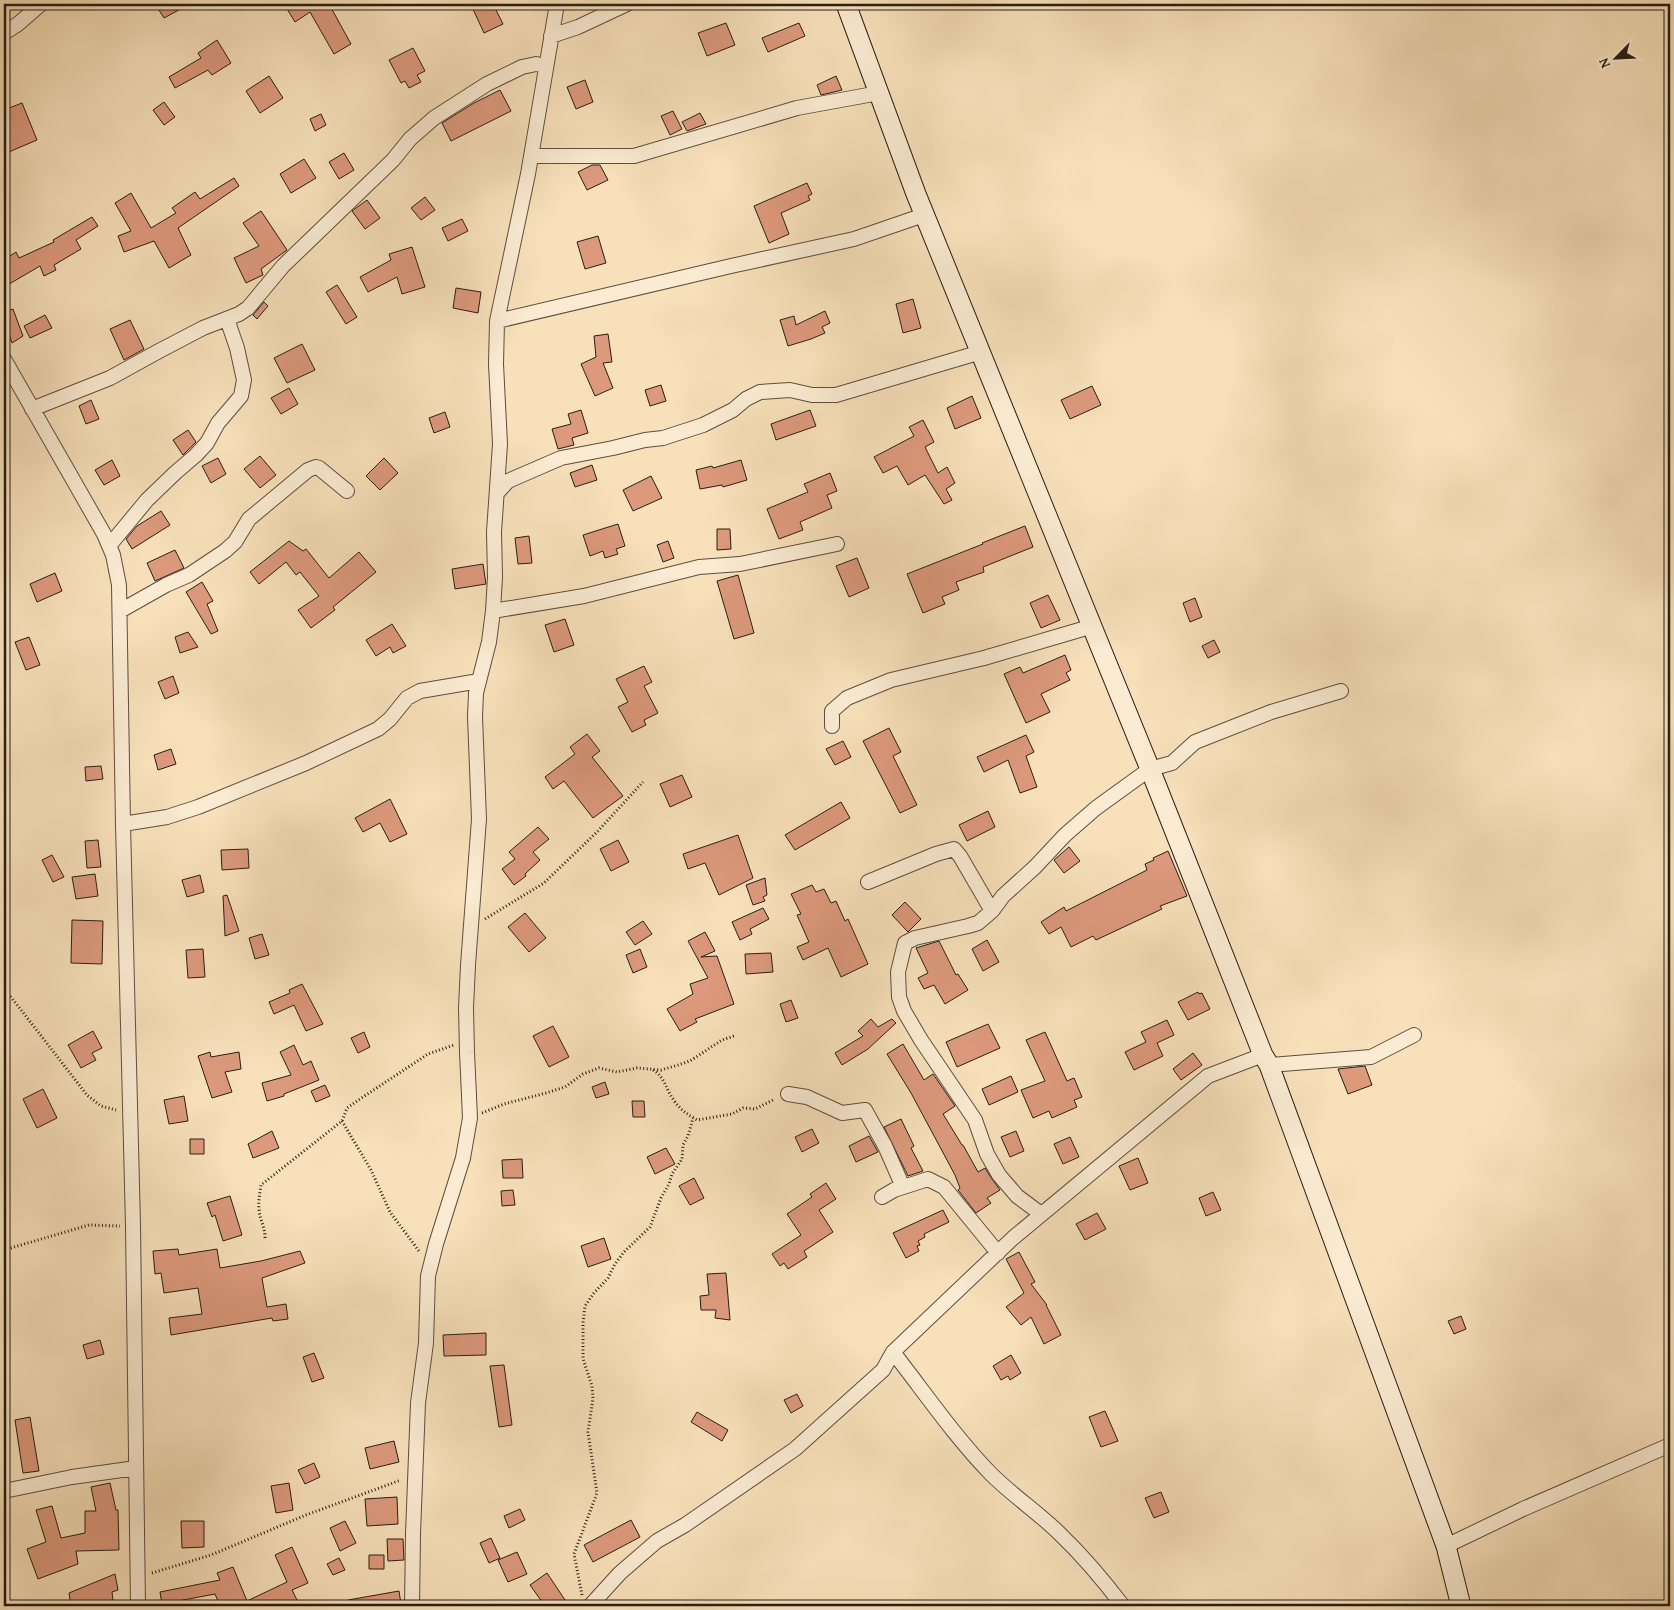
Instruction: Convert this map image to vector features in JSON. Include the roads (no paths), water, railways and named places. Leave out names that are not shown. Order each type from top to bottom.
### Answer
[{"type":"street","points":[[4,33],[18,24],[40,4]]},
{"type":"street","points":[[412,1606],[412,1553],[418,1403],[426,1343],[428,1276],[463,1158],[470,1118],[467,1042],[468,965],[478,819],[475,717],[476,693],[489,642],[495,578],[494,532],[500,444],[496,364],[497,322],[531,156],[557,4]]},
{"type":"street","points":[[551,36],[578,27],[627,4]]},
{"type":"street","points":[[846,4],[924,215],[1093,626],[1266,1060],[1446,1546],[1461,1606]]},
{"type":"street","points":[[32,410],[110,378],[203,328],[227,319],[248,308],[283,266],[393,160],[410,139],[434,118],[487,84],[522,67],[536,64],[546,66]]},
{"type":"street","points":[[531,156],[634,156],[797,108],[879,93]]},
{"type":"street","points":[[497,322],[731,266],[854,239],[924,215]]},
{"type":"street","points":[[109,546],[147,500],[207,443],[218,423],[241,396],[244,380],[238,348],[227,319]]},
{"type":"street","points":[[497,493],[508,481],[561,458],[645,440],[663,438],[703,426],[733,410],[760,392],[790,390],[812,394],[836,395],[981,352]]},
{"type":"street","points":[[4,358],[92,512],[113,554],[119,585],[131,1114],[138,1606]]},
{"type":"street","points":[[120,611],[166,585],[189,575],[225,551],[235,542],[249,519],[308,470],[316,467],[319,468],[347,491]]},
{"type":"street","points":[[493,611],[584,596],[700,567],[740,564],[837,544]]},
{"type":"street","points":[[832,726],[832,712],[847,698],[891,680],[984,658],[1093,626]]},
{"type":"street","points":[[123,824],[167,817],[198,807],[306,763],[378,729],[390,719],[407,698],[420,691],[479,681]]},
{"type":"street","points":[[1041,1214],[1017,1196],[999,1175],[987,1154],[975,1120],[904,1012],[899,997],[898,972],[904,943],[915,938],[978,923],[992,911],[1003,896],[1065,835],[1096,808],[1150,768],[1172,762],[1195,742],[1271,712],[1340,691]]},
{"type":"street","points":[[868,882],[936,854],[954,849],[992,911]]},
{"type":"street","points":[[586,1602],[657,1541],[685,1525],[795,1449],[884,1370],[893,1352],[1041,1214],[1208,1076],[1266,1060],[1371,1057],[1414,1035]]},
{"type":"street","points":[[788,1094],[807,1097],[842,1113],[865,1110],[885,1146],[903,1187]]},
{"type":"street","points":[[882,1197],[894,1190],[928,1179],[944,1187],[998,1253]]},
{"type":"street","points":[[893,1352],[974,1456],[1018,1499],[1060,1534],[1111,1590],[1123,1606]]},
{"type":"street","points":[[1446,1546],[1523,1509],[1670,1445]]},
{"type":"street","points":[[4,1492],[72,1477],[136,1468]]}]
